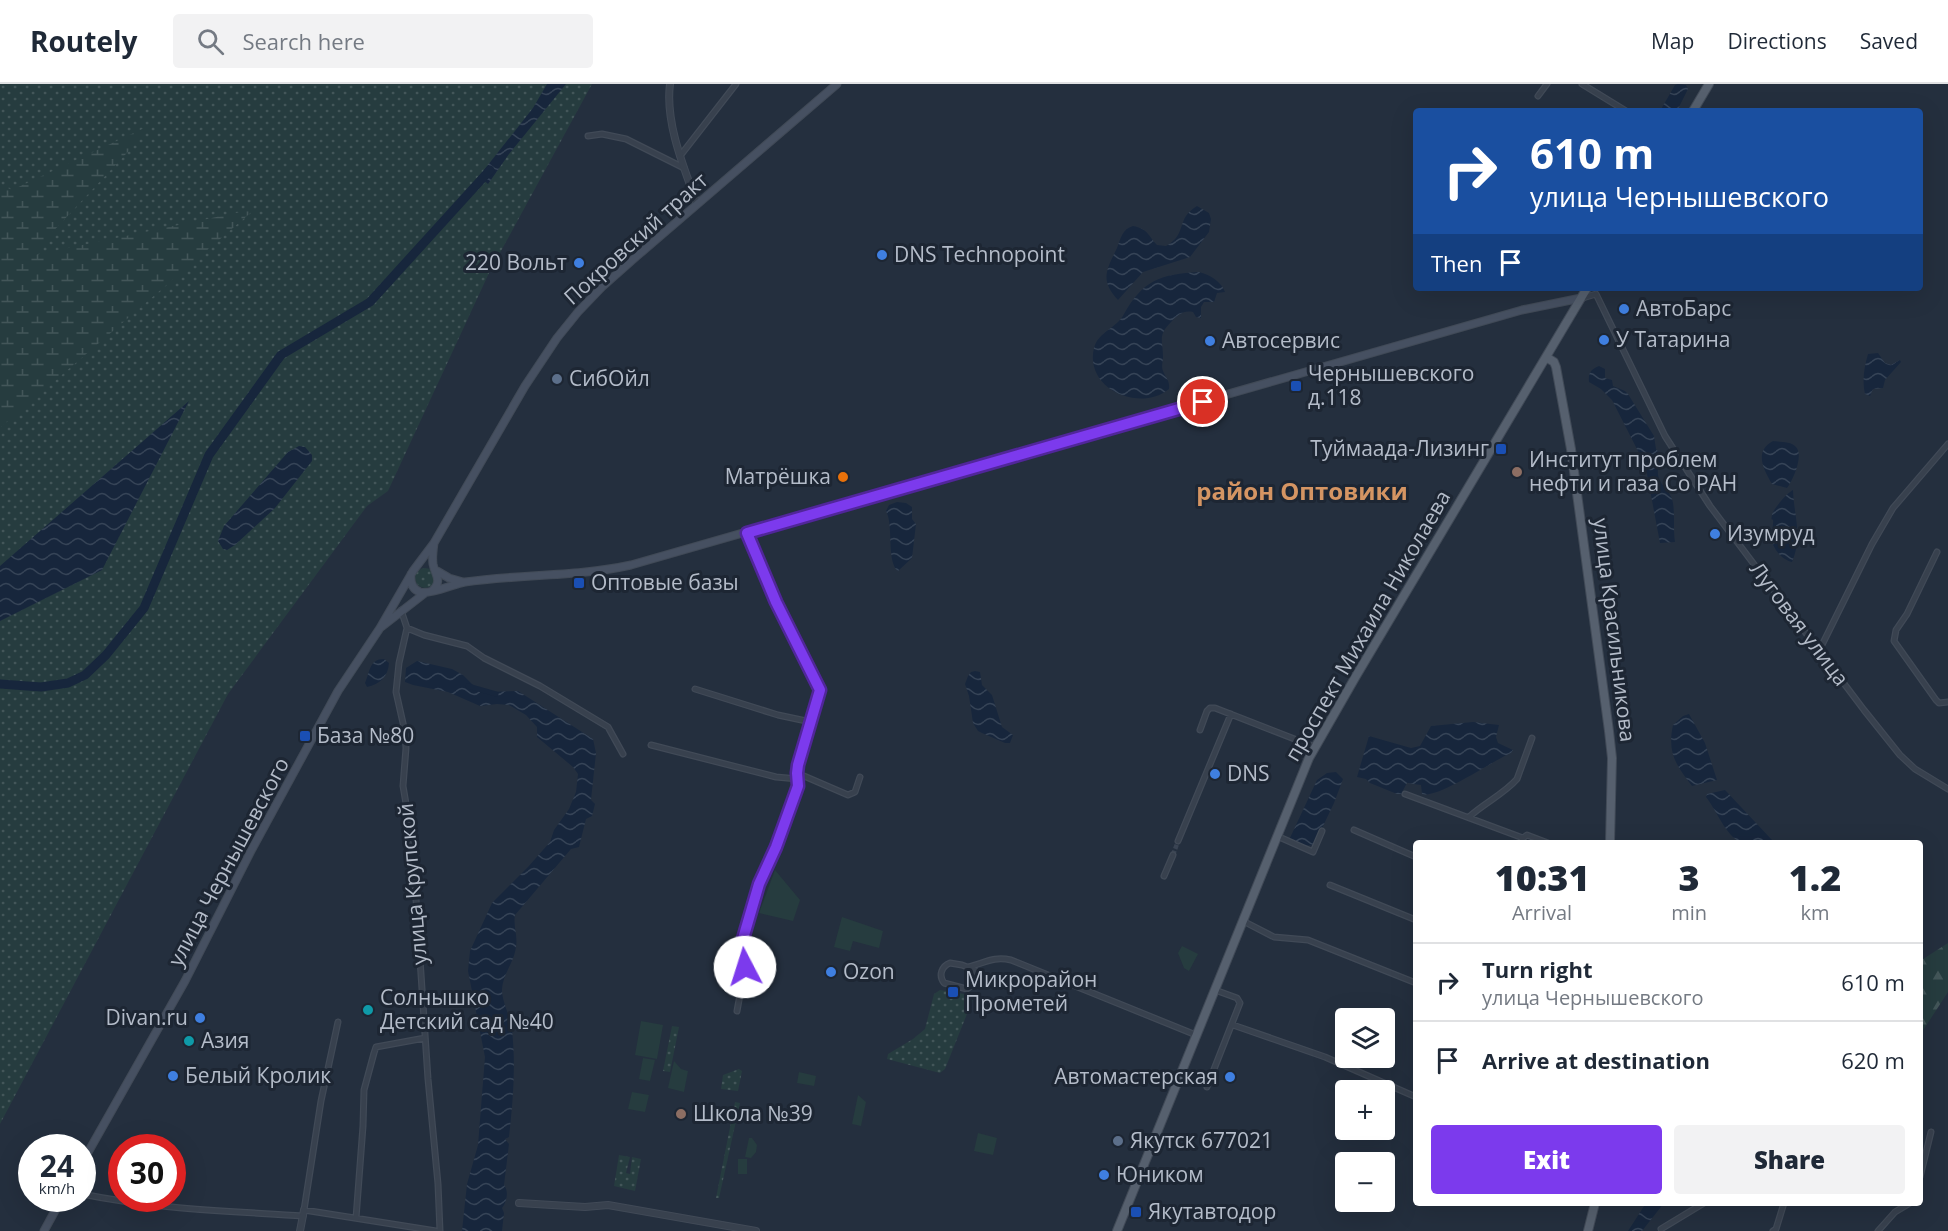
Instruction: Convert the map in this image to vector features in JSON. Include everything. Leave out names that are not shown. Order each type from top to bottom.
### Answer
[{"type":"main road","name":"Покровский тракт","points":[[380,628],[413,571],[434,543],[525,386],[557,338],[578,312],[602,287],[837,84]]},
{"type":"main road","points":[[1695,108],[1709,84]]},
{"type":"main road","name":"проспект Михаила Николаева","points":[[1117,1231],[1315,747],[1585,291]]},
{"type":"main road","name":"улица Чернышевского","points":[[96,1137],[185,981],[252,849],[332,701],[367,644],[380,628],[428,592],[465,582],[610,570],[747,533],[1522,310],[1581,298]]},
{"type":"main road","name":"улица Красильникова","points":[[1546,357],[1554,362],[1556,367],[1571,449],[1610,730],[1612,758],[1609,840]]},
{"type":"main road","points":[[434,543],[435,569],[438,583],[428,592],[418,591],[413,586],[410,580],[413,571],[424,565],[435,569],[449,578],[465,582]]},
{"type":"main road","points":[[1588,1231],[1594,1206]]},
{"type":"main road","points":[[44,1231],[54,1212]]},
{"type":"street","points":[[670,84],[671,108],[680,156],[697,204]]},
{"type":"street","points":[[680,156],[736,84]]},
{"type":"street","points":[[1538,96],[1547,84]]},
{"type":"street","points":[[1582,84],[1621,108]]},
{"type":"street","points":[[588,136],[602,134],[626,139],[684,168]]},
{"type":"street","name":"Луговая улица","points":[[1581,298],[1596,294],[1665,436],[1710,506],[1900,755],[1915,769],[1948,789]]},
{"type":"street","points":[[1819,651],[1872,544],[1893,508],[1948,444]]},
{"type":"street","points":[[737,1011],[745,967],[740,949],[759,884],[776,847],[798,786],[798,776],[820,690],[776,602],[747,533]]},
{"type":"street","points":[[1937,552],[1907,614],[1896,630],[1894,641],[1935,700],[1939,704],[1948,702]]},
{"type":"street","points":[[401,610],[407,628],[424,635],[467,646],[484,658],[540,686],[608,728],[623,754]]},
{"type":"street","name":"улица Крупской","points":[[407,628],[399,663],[396,692],[405,732],[403,786],[412,839],[425,1038],[438,1184],[438,1231]]},
{"type":"street","points":[[695,689],[778,715],[811,722]]},
{"type":"street","points":[[1200,730],[1210,708],[1315,747]]},
{"type":"street","points":[[1178,842],[1231,714]]},
{"type":"street","points":[[1469,817],[1517,779],[1532,738]]},
{"type":"street","points":[[651,745],[776,777],[798,776],[848,795],[855,792],[860,777]]},
{"type":"street","points":[[1404,794],[1469,817],[1522,840],[1527,835],[1541,840]]},
{"type":"street","points":[[1354,830],[1413,856]]},
{"type":"street","points":[[1277,836],[1313,852],[1322,831]]},
{"type":"street","points":[[1164,876],[1173,855]]},
{"type":"street","points":[[1330,885],[1413,919]]},
{"type":"street","points":[[1243,921],[1274,937],[1308,940],[1413,982]]},
{"type":"street","points":[[968,967],[999,958],[1011,960],[1196,1035]]},
{"type":"street","points":[[977,976],[975,970],[956,963],[947,964],[941,973],[942,980],[947,985],[968,989],[974,984],[982,967],[989,960]]},
{"type":"street","points":[[1207,1087],[1240,1003],[1237,998],[1215,990]]},
{"type":"street","points":[[300,1231],[321,1101],[338,1022]]},
{"type":"street","points":[[1233,1025],[1325,1057],[1413,1096]]},
{"type":"street","points":[[356,1218],[364,1090],[376,1047],[425,1038]]},
{"type":"street","points":[[1923,1165],[1931,1132]]},
{"type":"street","points":[[96,1197],[119,1202],[165,1206],[356,1218],[438,1231]]},
{"type":"street","points":[[519,1203],[608,1206],[756,1231]]},
{"type":"street","points":[[1661,1229],[1699,1206]]},
{"type":"street","points":[[1773,1231],[1776,1229],[1783,1206]]},
{"type":"street","points":[[1878,1231],[1895,1212],[1905,1206]]},
{"type":"green space","points":[[0,84],[592,84],[489,273],[388,491],[367,506],[228,694],[0,1124]]},
{"type":"green space","points":[[155,123],[30,256],[255,209],[0,428],[0,184],[12,190]]},
{"type":"green space","points":[[425,568],[432,571],[435,578],[432,585],[425,588],[418,585],[415,578],[418,571]]},
{"type":"green space","points":[[775,870],[800,900],[793,921],[759,913]]},
{"type":"green space","points":[[842,917],[883,931],[879,948],[853,941],[850,951],[834,947]]},
{"type":"green space","points":[[1948,943],[1948,992],[1923,1030],[1923,959]]},
{"type":"green space","points":[[1182,946],[1198,954],[1189,971],[1184,968],[1178,953]]},
{"type":"green space","points":[[940,990],[970,995],[973,999],[945,1069],[940,1073],[887,1059],[888,1054],[925,1029],[934,994]]},
{"type":"green space","points":[[641,1021],[663,1025],[657,1059],[635,1055]]},
{"type":"green space","points":[[672,1026],[679,1027],[670,1072],[663,1071]]},
{"type":"green space","points":[[643,1058],[655,1060],[650,1081],[639,1079]]},
{"type":"green space","points":[[674,1061],[681,1069],[688,1071],[684,1092],[668,1088]]},
{"type":"green space","points":[[739,1069],[742,1071],[738,1091],[721,1089],[723,1075]]},
{"type":"green space","points":[[799,1072],[816,1076],[814,1086],[797,1083]]},
{"type":"green space","points":[[632,1092],[649,1095],[645,1112],[628,1109]]},
{"type":"green space","points":[[858,1095],[866,1102],[861,1126],[852,1124]]},
{"type":"green space","points":[[735,1102],[740,1103],[719,1198],[716,1198]]},
{"type":"green space","points":[[978,1133],[997,1138],[993,1155],[974,1151]]},
{"type":"green space","points":[[749,1138],[752,1138],[757,1145],[756,1152],[751,1158],[745,1157]]},
{"type":"green space","points":[[619,1155],[630,1157],[626,1173],[630,1174],[632,1157],[641,1159],[635,1191],[614,1186]]},
{"type":"green space","points":[[738,1159],[747,1159],[747,1174],[738,1174]]},
{"type":"water","points":[[547,84],[566,84],[509,154],[488,184],[480,177],[484,170],[533,108]]},
{"type":"water","points":[[1675,85],[1686,85],[1688,89],[1678,108],[1662,108]]},
{"type":"water","points":[[1197,206],[1209,213],[1211,219],[1209,232],[1190,257],[1143,272],[1118,300],[1108,286],[1107,274],[1124,232],[1129,227],[1138,227],[1147,233],[1157,245],[1166,246],[1177,237],[1186,216]]},
{"type":"water","points":[[1199,272],[1215,279],[1225,292],[1217,293],[1214,302],[1204,302],[1201,307],[1201,318],[1196,317],[1193,312],[1184,312],[1164,330],[1162,367],[1169,389],[1157,396],[1144,398],[1117,393],[1106,385],[1097,375],[1093,363],[1094,348],[1099,338],[1121,319],[1138,293],[1146,286],[1164,277]]},
{"type":"water","points":[[1878,353],[1885,363],[1891,365],[1900,360],[1901,362],[1885,380],[1883,388],[1873,389],[1870,396],[1865,394],[1865,369],[1868,354]]},
{"type":"water","points":[[1599,366],[1605,369],[1605,378],[1612,380],[1613,386],[1628,394],[1654,436],[1656,449],[1662,456],[1658,467],[1659,479],[1670,494],[1673,503],[1675,542],[1660,543],[1647,474],[1640,455],[1612,400],[1601,389],[1589,382],[1591,372]]},
{"type":"water","points":[[189,401],[102,570],[0,621],[0,566]]},
{"type":"water","points":[[1773,441],[1791,444],[1798,451],[1797,468],[1787,488],[1772,484],[1763,466],[1764,450]]},
{"type":"water","points":[[299,446],[305,447],[312,455],[312,461],[275,508],[235,545],[227,550],[223,549],[218,541],[224,526],[288,452]]},
{"type":"water","points":[[1793,490],[1797,544],[1792,562],[1778,553],[1772,542],[1773,520],[1771,519],[1781,501]]},
{"type":"water","points":[[897,502],[906,503],[912,507],[912,519],[916,524],[912,558],[898,571],[892,560],[890,525],[886,511],[889,505]]},
{"type":"water","points":[[384,659],[389,663],[385,676],[376,684],[367,687],[365,683],[371,667],[375,661]]},
{"type":"water","points":[[417,661],[452,669],[463,675],[478,690],[518,691],[593,739],[596,753],[591,800],[595,804],[592,816],[586,819],[579,847],[571,849],[515,915],[516,947],[504,978],[502,990],[512,1030],[514,1070],[509,1137],[505,1139],[509,1144],[504,1185],[507,1196],[502,1208],[504,1213],[502,1231],[462,1231],[467,1184],[478,1145],[485,1057],[468,971],[470,951],[492,903],[550,842],[554,830],[569,809],[576,792],[578,774],[573,767],[537,737],[537,727],[526,715],[509,705],[480,706],[448,692],[405,682],[406,668]]},
{"type":"water","points":[[971,672],[980,672],[982,685],[992,695],[1002,727],[1013,735],[1010,743],[978,731],[973,723],[965,684]]},
{"type":"water","points":[[1689,714],[1705,743],[1717,780],[1692,786],[1677,765],[1671,743],[1673,725]]},
{"type":"water","points":[[1473,722],[1499,725],[1496,737],[1498,743],[1513,750],[1511,753],[1452,785],[1430,794],[1422,794],[1421,785],[1407,783],[1401,794],[1397,794],[1357,777],[1369,736],[1411,748],[1420,746],[1431,726]]},
{"type":"water","points":[[1336,772],[1343,779],[1314,845],[1302,846],[1289,840],[1317,780],[1327,773]]},
{"type":"water","points":[[1725,790],[1772,840],[1736,840],[1706,797],[1707,794]]},
{"type":"water","points":[[1644,1206],[1662,1206],[1642,1231],[1628,1231]]},
{"type":"waterway","points":[[0,684],[41,687],[68,683],[85,675],[106,655],[144,608],[209,455],[281,355],[370,302],[490,170]]},
{"type":"waterway","points":[[468,686],[496,694]]},
{"type":"tunnel","points":[[1173,855],[1178,841]]},
{"type":"place","name":"DNS Technopoint","points":[[882,255]]},
{"type":"place","name":"220 Вольт","points":[[579,263]]},
{"type":"place","name":"АвтоБарс","points":[[1624,309]]},
{"type":"place","name":"У Татарина","points":[[1604,340]]},
{"type":"place","name":"Автосервис","points":[[1210,341]]},
{"type":"place","name":"СибОйл","points":[[557,379]]},
{"type":"place","name":"Чернышевского д.118","points":[[1296,386]]},
{"type":"place","name":"Туймаада-Лизинг","points":[[1501,449]]},
{"type":"place","name":"Институт проблем нефти и газа Со РАН","points":[[1517,472]]},
{"type":"place","name":"Матрёшка","points":[[843,477]]},
{"type":"place","name":"Изумруд","points":[[1715,534]]},
{"type":"place","name":"Оптовые базы","points":[[579,583]]},
{"type":"place","name":"База №80","points":[[305,736]]},
{"type":"place","name":"DNS","points":[[1215,774]]},
{"type":"place","name":"Ozon","points":[[831,972]]},
{"type":"place","name":"Микрорайон Прометей","points":[[953,992]]},
{"type":"place","name":"Солнышко Детский сад №40","points":[[368,1010]]},
{"type":"place","name":"Divan.ru","points":[[200,1018]]},
{"type":"place","name":"Азия","points":[[189,1041]]},
{"type":"place","name":"Белый Кролик","points":[[173,1076]]},
{"type":"place","name":"Автомастерская","points":[[1230,1077]]},
{"type":"place","name":"Школа №39","points":[[681,1114]]},
{"type":"place","name":"Якутск 677021","points":[[1118,1141]]},
{"type":"place","name":"Юником","points":[[1104,1175]]},
{"type":"place","name":"Якутавтодор","points":[[1136,1212]]},
{"type":"district","name":"район Оптовики","points":[[1302,492]]},
{"type":"route","points":[[745,967],[740,949],[759,884],[776,847],[798,786],[798,765],[820,690],[776,602],[747,533],[1203,402]]}]
